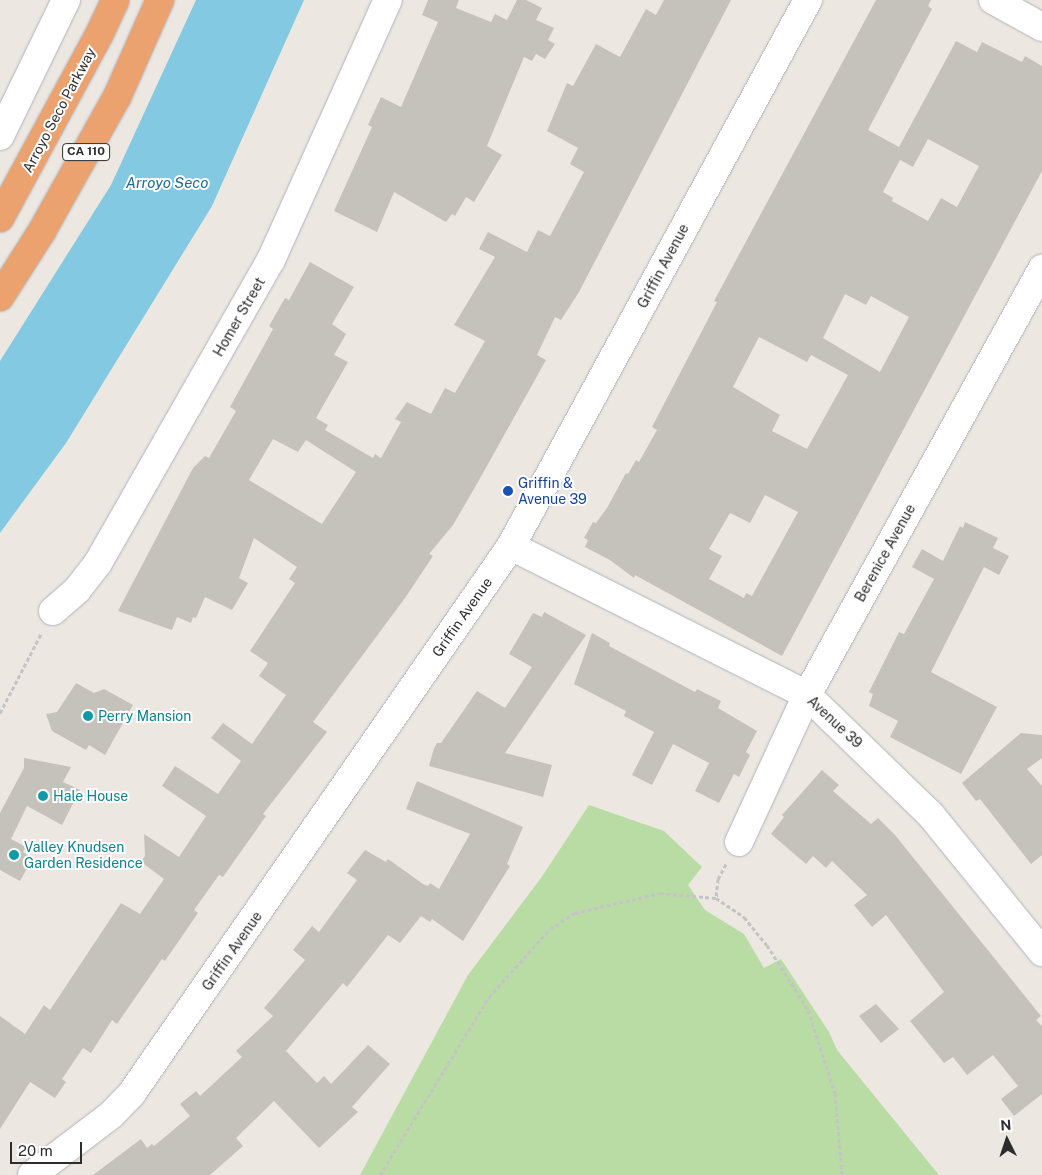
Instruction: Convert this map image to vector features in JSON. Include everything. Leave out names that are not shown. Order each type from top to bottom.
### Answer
[{"type":"highway","name":"Arroyo Seco Parkway","points":[[0,218],[99,35],[114,0]]},
{"type":"highway","name":"CA 110","points":[[0,297],[42,232],[117,96],[160,0]]},
{"type":"street","points":[[0,136],[66,0]]},
{"type":"street","name":"Homer Street","points":[[53,611],[77,590],[98,562],[271,260],[388,0]]},
{"type":"street","name":"Griffin Avenue","points":[[32,1175],[111,1115],[132,1092],[511,546],[808,0]]},
{"type":"street","points":[[994,0],[1042,27]]},
{"type":"street","name":"Berenice Avenue","points":[[739,842],[807,695],[1042,269]]},
{"type":"street","name":"Avenue 39","points":[[511,546],[807,695],[930,814],[1042,952]]},
{"type":"path","points":[[0,713],[53,611]]},
{"type":"path","points":[[716,898],[718,880],[739,842]]},
{"type":"path","points":[[380,1175],[489,997],[550,929],[575,913],[660,893],[716,898],[744,917],[767,945],[808,1010],[823,1051],[835,1093],[842,1175]]},
{"type":"green space","points":[[589,805],[664,831],[702,867],[688,885],[705,910],[744,934],[764,968],[781,959],[829,1032],[837,1050],[939,1175],[360,1175],[468,975],[541,878]]},
{"type":"water","name":"Arroyo Seco","points":[[196,0],[304,0],[212,206],[66,443],[0,533],[0,361],[111,185]]},
{"type":"building","points":[[428,0],[459,0],[456,8],[491,22],[495,14],[507,20],[517,0],[526,0],[542,8],[536,20],[554,28],[548,40],[555,44],[545,59],[536,54],[532,61],[524,57],[487,146],[502,155],[474,202],[466,197],[455,216],[452,214],[446,222],[394,192],[377,232],[334,211],[372,127],[368,125],[381,97],[401,107],[438,22],[422,15]]},
{"type":"building","points":[[664,0],[731,0],[579,292],[561,320],[555,317],[537,355],[546,360],[453,525],[429,554],[433,556],[405,598],[313,722],[327,732],[263,814],[266,816],[223,877],[219,875],[194,910],[198,913],[165,961],[162,959],[117,1024],[112,1020],[91,1053],[83,1048],[62,1079],[66,1082],[55,1098],[30,1082],[0,1129],[0,1016],[25,1034],[44,1005],[50,1010],[121,903],[140,914],[164,879],[141,862],[145,856],[144,834],[179,857],[206,816],[162,786],[175,766],[218,794],[241,761],[211,738],[223,723],[252,744],[286,695],[259,676],[268,663],[250,651],[295,583],[289,579],[297,567],[254,538],[239,578],[248,583],[232,610],[205,597],[196,618],[193,617],[191,623],[177,617],[172,630],[118,611],[193,468],[205,456],[209,458],[236,411],[230,407],[273,329],[269,326],[285,298],[289,300],[310,262],[354,287],[332,324],[346,334],[334,355],[348,362],[316,418],[328,425],[325,430],[373,458],[375,454],[381,458],[401,422],[395,419],[407,402],[431,414],[445,388],[455,393],[485,341],[454,325],[495,257],[479,249],[488,232],[527,252],[538,230],[550,236],[584,172],[570,164],[578,148],[547,131],[567,83],[573,86],[596,44],[620,57],[646,9],[656,15]],"holes":[[[273,439],[298,452],[306,440],[356,472],[322,524],[249,480]]]},
{"type":"building","points":[[876,0],[931,0],[928,6],[932,9],[868,130],[899,147],[956,41],[977,52],[982,42],[1022,62],[1025,56],[1042,66],[1042,171],[782,656],[635,575],[634,578],[610,560],[585,547],[588,540],[584,538],[593,522],[596,523],[607,508],[626,473],[628,474],[636,460],[639,462],[657,430],[652,427],[717,302],[714,301]],"holes":[[[928,139],[979,166],[957,207],[941,198],[928,221],[892,201],[893,198],[883,192],[900,160],[913,167]],[[845,294],[866,305],[871,296],[909,317],[880,372],[823,338]],[[759,337],[807,362],[811,355],[848,375],[807,449],[772,431],[780,415],[733,387]],[[765,495],[798,512],[752,596],[746,593],[744,598],[709,579],[722,556],[709,549],[730,513],[750,523]]]},
{"type":"building","points":[[965,522],[998,538],[993,548],[1009,556],[999,575],[984,567],[931,672],[997,707],[961,774],[890,737],[898,721],[869,706],[873,694],[869,692],[899,632],[904,634],[934,579],[912,567],[922,549],[943,561],[960,526],[963,528]]},
{"type":"building","points":[[544,612],[586,635],[505,753],[552,765],[543,797],[429,766],[437,743],[441,743],[477,691],[505,708],[532,667],[509,654],[533,613],[542,617]]},
{"type":"building","points":[[592,633],[610,643],[609,646],[695,692],[697,689],[721,701],[718,708],[757,731],[746,752],[750,755],[739,777],[734,774],[719,803],[695,791],[709,763],[673,744],[652,785],[632,775],[654,732],[624,716],[626,711],[574,684]]},
{"type":"building","name":"Perry Mansion","points":[[76,683],[94,693],[104,689],[133,705],[105,755],[89,745],[86,750],[52,731],[46,714],[57,712]]},
{"type":"building","points":[[1021,733],[1042,735],[1042,758],[1027,769],[1042,786],[1042,855],[1031,864],[980,799],[976,801],[962,783]]},
{"type":"building","points":[[24,758],[71,767],[63,782],[80,790],[62,825],[27,806],[11,839],[26,847],[23,852],[33,858],[20,881],[0,870],[0,813],[24,768]]},
{"type":"building","points":[[822,770],[839,785],[833,791],[871,824],[878,818],[895,835],[1041,1016],[1036,1020],[1042,1026],[1042,1094],[1014,1116],[1001,1099],[1018,1086],[993,1055],[967,1075],[953,1057],[944,1063],[910,1021],[944,992],[886,915],[872,927],[854,905],[867,895],[832,861],[826,868],[813,856],[806,864],[771,834],[784,817],[782,815]]},
{"type":"building","points":[[417,781],[523,827],[507,864],[510,866],[463,941],[432,919],[430,922],[421,916],[400,943],[388,935],[347,987],[343,983],[286,1051],[317,1083],[324,1076],[331,1084],[368,1045],[390,1064],[352,1107],[358,1112],[319,1148],[274,1101],[236,1138],[243,1146],[210,1175],[93,1175],[141,1139],[147,1148],[152,1144],[154,1146],[190,1116],[180,1104],[196,1091],[200,1096],[242,1057],[236,1051],[273,1016],[264,1008],[305,960],[293,950],[312,926],[319,932],[357,880],[347,873],[365,850],[386,862],[388,859],[423,884],[428,886],[430,883],[439,889],[470,834],[406,809]]},
{"type":"building","points":[[876,1004],[899,1029],[881,1043],[859,1016]]},
{"type":"place","name":"Griffin & Avenue 39","points":[[508,491]]},
{"type":"place","name":"Perry Mansion","points":[[88,716]]},
{"type":"place","name":"Hale House","points":[[43,796]]},
{"type":"place","name":"Valley Knudsen Garden Residence","points":[[14,855]]}]
